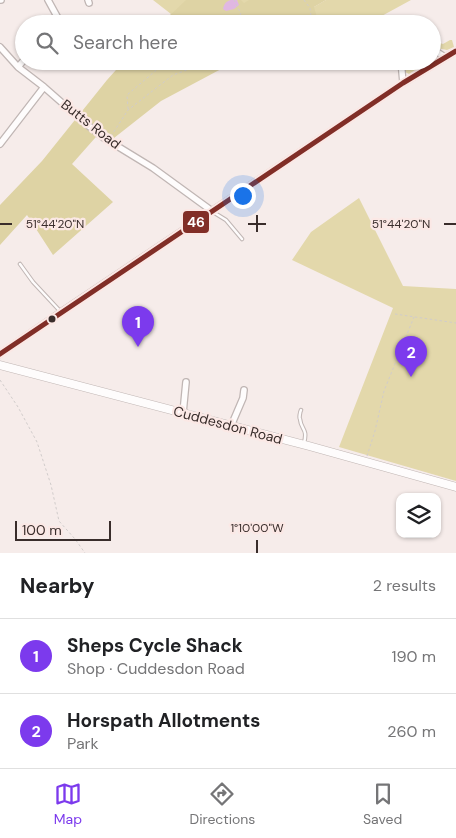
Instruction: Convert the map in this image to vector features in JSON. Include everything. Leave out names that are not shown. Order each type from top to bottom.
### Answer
[{"type":"street","points":[[48,0],[56,15]]},
{"type":"street","name":"Butts Road","points":[[0,47],[15,64]]},
{"type":"street","points":[[441,59],[456,51]]},
{"type":"street","points":[[441,54],[445,57]]},
{"type":"street","name":"Butts Road","points":[[22,70],[106,139],[153,168],[212,211]]},
{"type":"street","points":[[402,70],[403,83]]},
{"type":"street","points":[[0,354],[424,70]]},
{"type":"street","points":[[0,144],[44,87]]},
{"type":"street","name":"Cuddesdon Road","points":[[0,365],[303,444],[456,487]]},
{"type":"street","points":[[183,413],[186,382]]},
{"type":"street","points":[[232,426],[244,390]]},
{"type":"street","points":[[242,398],[250,399]]},
{"type":"lane","points":[[212,211],[226,220],[242,239]]},
{"type":"lane","points":[[20,264],[33,282],[61,312]]},
{"type":"lane","points":[[301,410],[300,421],[306,436],[303,444]]},
{"type":"path","points":[[234,0],[241,14],[239,15]]},
{"type":"path","points":[[304,0],[310,8],[311,15]]},
{"type":"path","points":[[128,110],[127,95],[156,70]]},
{"type":"path","points":[[106,139],[128,110],[173,75],[189,70]]},
{"type":"path","points":[[395,314],[456,323]]},
{"type":"path","points":[[365,461],[375,431],[384,391],[414,317]]},
{"type":"path","points":[[0,380],[18,407],[36,442],[51,485],[59,521],[75,538],[85,553]]},
{"type":"shaded area","points":[[153,0],[311,0],[314,7],[326,0],[411,0],[384,15],[171,14]]},
{"type":"shaded area","points":[[186,0],[231,0],[228,1],[238,2],[237,0],[241,0],[244,3],[249,0],[326,0],[314,7],[316,15],[170,15]]},
{"type":"shaded area","points":[[231,0],[237,0],[239,5],[234,9],[226,11],[223,9],[224,6]]},
{"type":"shaded area","points":[[452,40],[454,47],[447,50],[441,49],[441,43]]},
{"type":"shaded area","points":[[116,70],[219,70],[161,101],[114,138],[103,129],[72,164],[113,202],[53,255],[27,215],[0,245],[0,205],[42,161]]},
{"type":"shaded area","points":[[405,70],[415,70],[409,74]]},
{"type":"shaded area","points":[[359,198],[403,286],[456,289],[456,481],[339,447],[393,308],[292,260],[311,232]]},
{"type":"transit line","name":"46","points":[[441,60],[456,51]]},
{"type":"transit line","name":"46","points":[[0,354],[425,70]]},
{"type":"place","name":"Sheps Cycle Shack","points":[[138,347]]},
{"type":"place","name":"Horspath Allotments","points":[[411,377]]}]
